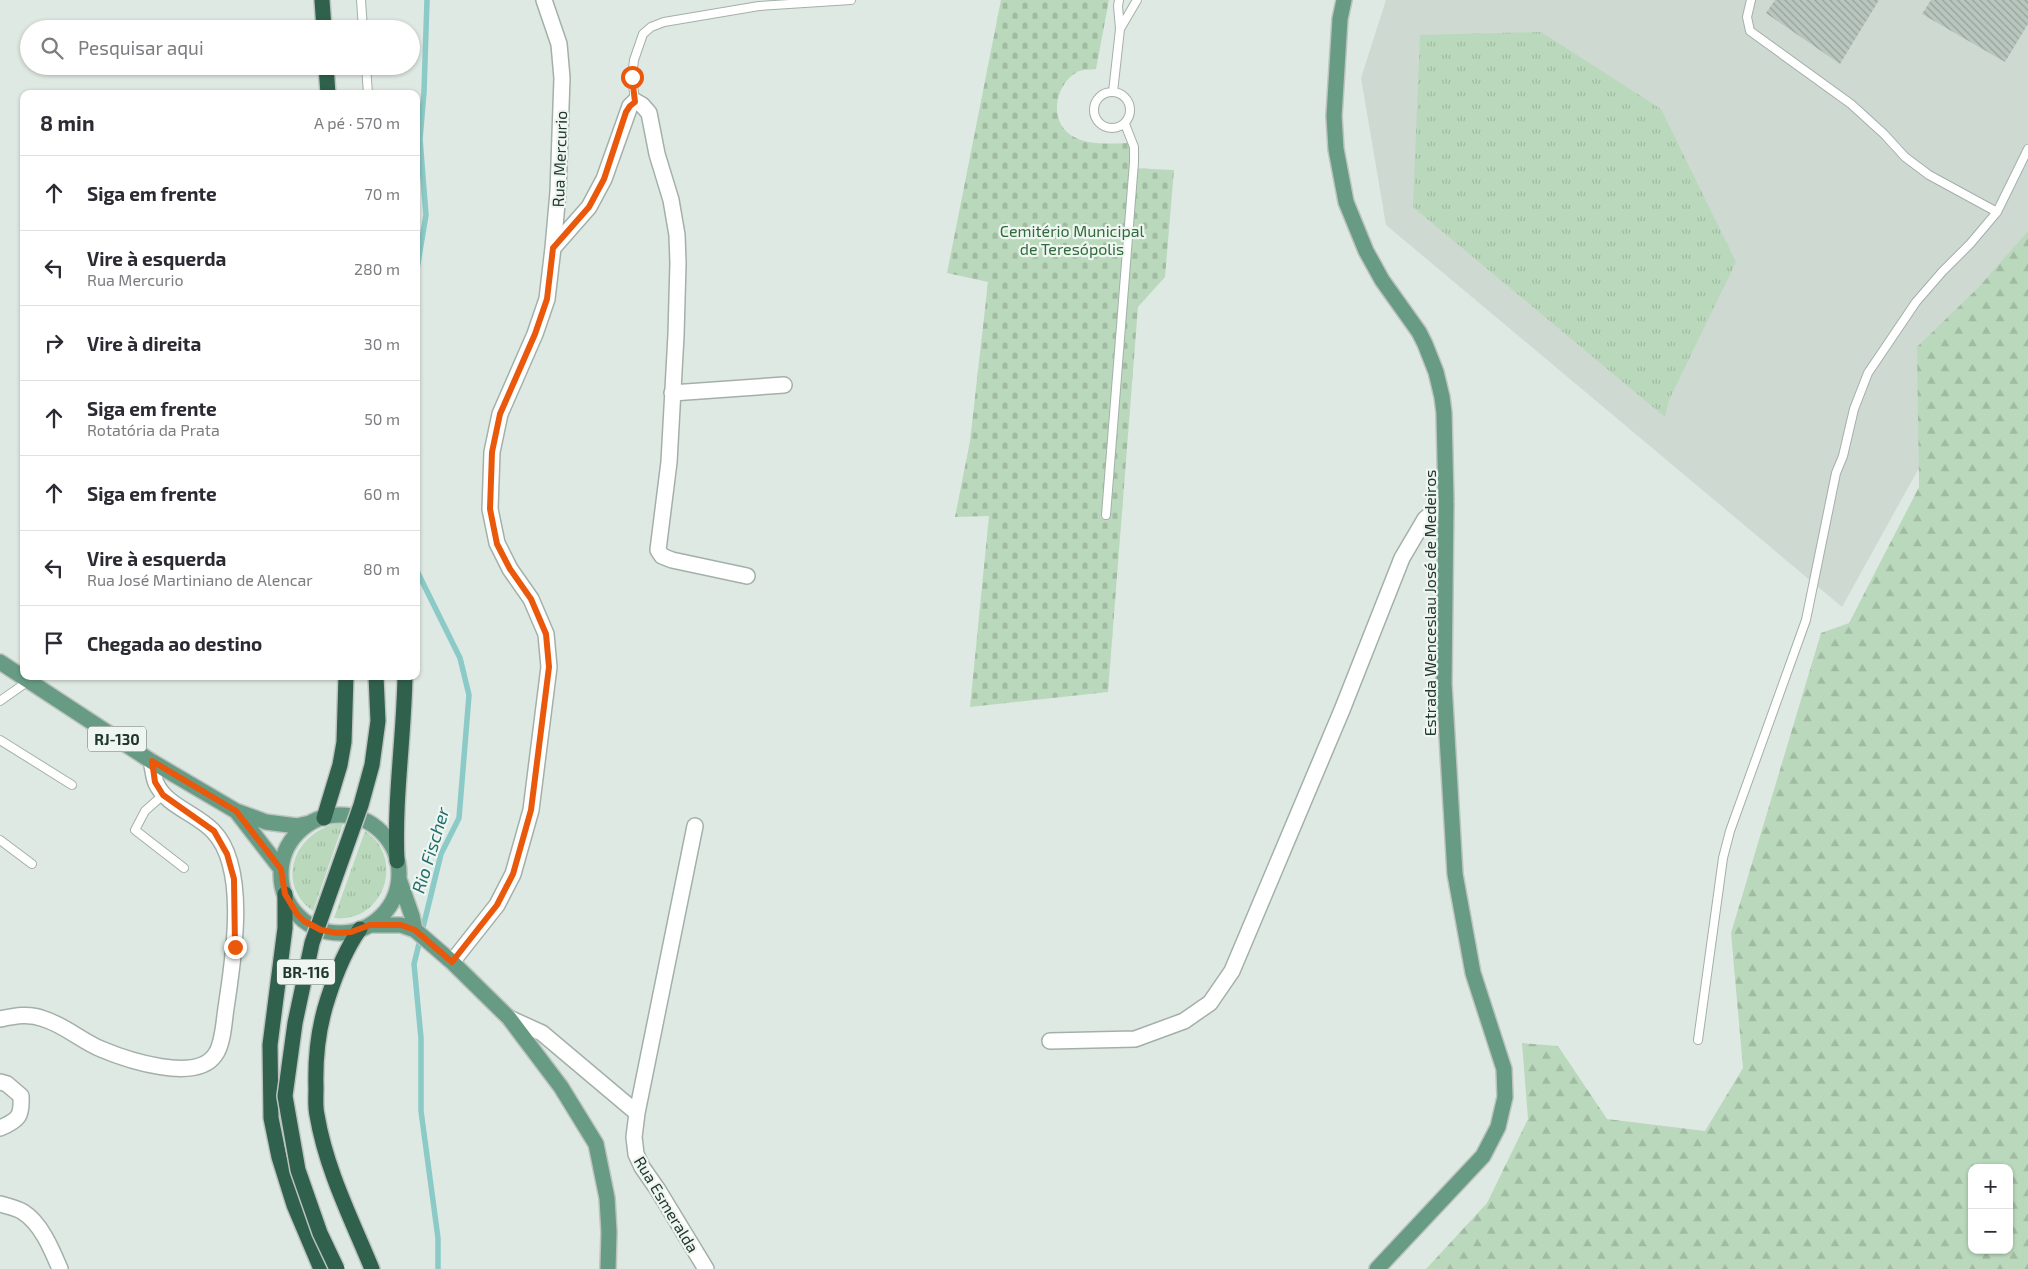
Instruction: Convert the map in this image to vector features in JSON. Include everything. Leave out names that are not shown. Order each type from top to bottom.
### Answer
[{"type":"highway","points":[[322,0],[323,20]]},
{"type":"highway","points":[[327,75],[328,90]]},
{"type":"highway","points":[[319,820],[340,765],[344,742],[346,680]]},
{"type":"highway","name":"BR-116","points":[[337,1269],[320,1233],[298,1170],[285,1096],[295,1023],[312,943],[361,805],[372,765],[378,721],[376,680]]},
{"type":"highway","points":[[396,861],[395,825],[405,680]]},
{"type":"highway","points":[[285,894],[285,928],[270,1045],[271,1118],[279,1157],[294,1205],[321,1269]]},
{"type":"highway","points":[[365,927],[348,945],[334,979],[323,1014],[315,1055],[316,1114],[330,1168],[346,1211],[372,1269]]},
{"type":"main road","name":"Estrada Wenceslau José de Medeiros","points":[[1344,0],[1340,20],[1334,116],[1340,178],[1346,202],[1366,251],[1382,280],[1419,332],[1436,372],[1444,414],[1446,501],[1444,684],[1455,874],[1473,973],[1504,1069],[1505,1097],[1498,1127],[1483,1156],[1377,1269]]},
{"type":"main road","name":"RJ-130","points":[[0,662],[20,677]]},
{"type":"main road","name":"RJ-130","points":[[24,680],[152,761],[236,811],[266,822],[286,825],[296,826],[319,820]]},
{"type":"main road","name":"RJ-130","points":[[236,811],[281,869]]},
{"type":"main road","name":"RJ-130","points":[[333,814],[344,815],[370,824],[386,840],[396,861],[399,879],[394,900],[384,912],[365,927],[337,933],[321,930],[304,921],[297,914],[285,894],[281,869],[283,856],[292,839],[302,828],[333,814]]},
{"type":"main road","points":[[399,879],[417,932]]},
{"type":"main road","points":[[365,927],[401,925],[417,932],[452,962],[509,1018],[561,1087],[596,1144],[607,1198],[609,1232],[608,1269]]},
{"type":"street","name":"Rua Mercurio","points":[[452,962],[497,905],[513,874],[531,810],[549,667],[546,634],[531,599],[510,569],[497,544],[490,509],[492,452],[500,414],[535,334],[547,299],[553,248],[558,192],[562,78],[559,44],[544,0]]},
{"type":"street","points":[[553,248],[589,207],[604,179],[626,112],[635,102],[642,105],[649,113],[657,154],[671,200],[677,234],[676,335],[668,470],[658,550],[662,556],[672,560],[747,576]]},
{"type":"street","points":[[672,393],[784,385]]},
{"type":"street","points":[[1050,1041],[1135,1039],[1184,1021],[1210,1003],[1232,971],[1342,710],[1402,558],[1425,519],[1446,501]]},
{"type":"street","points":[[0,1020],[21,1014],[45,1019],[101,1049],[157,1067],[192,1069],[206,1065],[216,1055],[222,1035],[235,947],[234,879],[227,854],[214,831],[163,795],[155,782],[152,761]]},
{"type":"street","name":"Rua Esmeralda","points":[[695,826],[637,1113],[634,1137],[636,1154],[642,1167],[706,1269]]},
{"type":"street","points":[[509,1018],[542,1033],[637,1113]]},
{"type":"street","points":[[0,1082],[7,1084],[21,1096],[22,1111],[14,1122],[0,1128]]},
{"type":"street","points":[[0,1204],[23,1212],[37,1225],[60,1269]]},
{"type":"lane","points":[[361,0],[362,20]]},
{"type":"lane","points":[[635,102],[632,77],[634,60],[643,34],[650,26],[759,6],[851,0]]},
{"type":"lane","points":[[1113,92],[1120,29],[1119,0]]},
{"type":"lane","points":[[1120,29],[1136,0]]},
{"type":"lane","points":[[1751,0],[1748,18],[1750,31],[1852,104],[1905,157],[1929,175],[1997,212]]},
{"type":"lane","points":[[367,75],[368,90]]},
{"type":"lane","points":[[1113,92],[1123,96],[1129,104],[1130,114],[1125,124],[1116,128],[1105,128],[1096,121],[1093,112],[1095,101],[1103,94],[1113,92]]},
{"type":"lane","points":[[1106,515],[1134,162],[1134,147],[1125,124]]},
{"type":"lane","points":[[1698,1040],[1723,858],[1730,831],[1806,620],[1836,474],[1843,456],[1854,409],[1868,373],[1916,302],[1997,212],[2028,149]]},
{"type":"lane","points":[[0,702],[27,682]]},
{"type":"lane","points":[[0,740],[72,785]]},
{"type":"lane","points":[[163,795],[145,811],[135,830],[184,868]]},
{"type":"lane","points":[[0,840],[32,864]]},
{"type":"shaded area","points":[[1386,0],[2028,0],[2028,271],[1842,607],[1386,225],[1361,78]]},
{"type":"green space","name":"Cemitério Municipal de Teresópolis","points":[[1001,0],[1109,0],[1096,69],[1077,72],[1063,86],[1057,105],[1061,124],[1067,132],[1082,141],[1104,144],[1134,143],[1132,168],[1174,170],[1165,277],[1138,307],[1108,692],[970,707],[989,516],[955,517],[970,441],[988,282],[947,273]]},
{"type":"green space","points":[[1541,32],[1661,109],[1736,262],[1669,400],[1665,417],[1413,207],[1420,35]]},
{"type":"green space","points":[[2028,231],[2028,1269],[1426,1269],[1487,1203],[1528,1119],[1522,1043],[1558,1046],[1607,1119],[1705,1131],[1743,1068],[1731,933],[1821,633],[1849,623],[1919,487],[1917,347],[1978,288]]},
{"type":"green space","points":[[336,824],[343,824],[313,911],[301,900],[295,887],[294,861],[300,848],[309,838],[321,829]]},
{"type":"green space","points":[[365,831],[377,843],[384,857],[386,872],[384,887],[377,900],[366,911],[351,917],[334,918]]},
{"type":"building","points":[[1775,0],[1879,0],[1840,64],[1766,13]]},
{"type":"building","points":[[1931,0],[2028,0],[2028,24],[2005,62],[1922,14]]},
{"type":"waterway","name":"Rio Fischer","points":[[420,139],[424,92],[427,0]]},
{"type":"waterway","name":"Rio Fischer","points":[[420,139],[426,215],[420,251]]},
{"type":"waterway","name":"Rio Fischer","points":[[420,577],[460,658],[469,695],[459,818],[441,854],[414,964],[421,1038],[421,1111],[438,1238],[438,1269]]},
{"type":"route","points":[[235,947],[234,879],[227,854],[214,831],[163,795],[155,782],[152,761],[236,811],[281,869],[285,894],[297,914],[304,921],[321,930],[337,933],[351,932],[370,925],[401,925],[415,930],[452,962],[497,905],[513,874],[531,810],[549,667],[546,634],[531,599],[510,569],[497,544],[490,509],[492,452],[500,414],[535,334],[547,299],[553,248],[589,207],[604,179],[626,112],[635,102],[632,77]]}]
